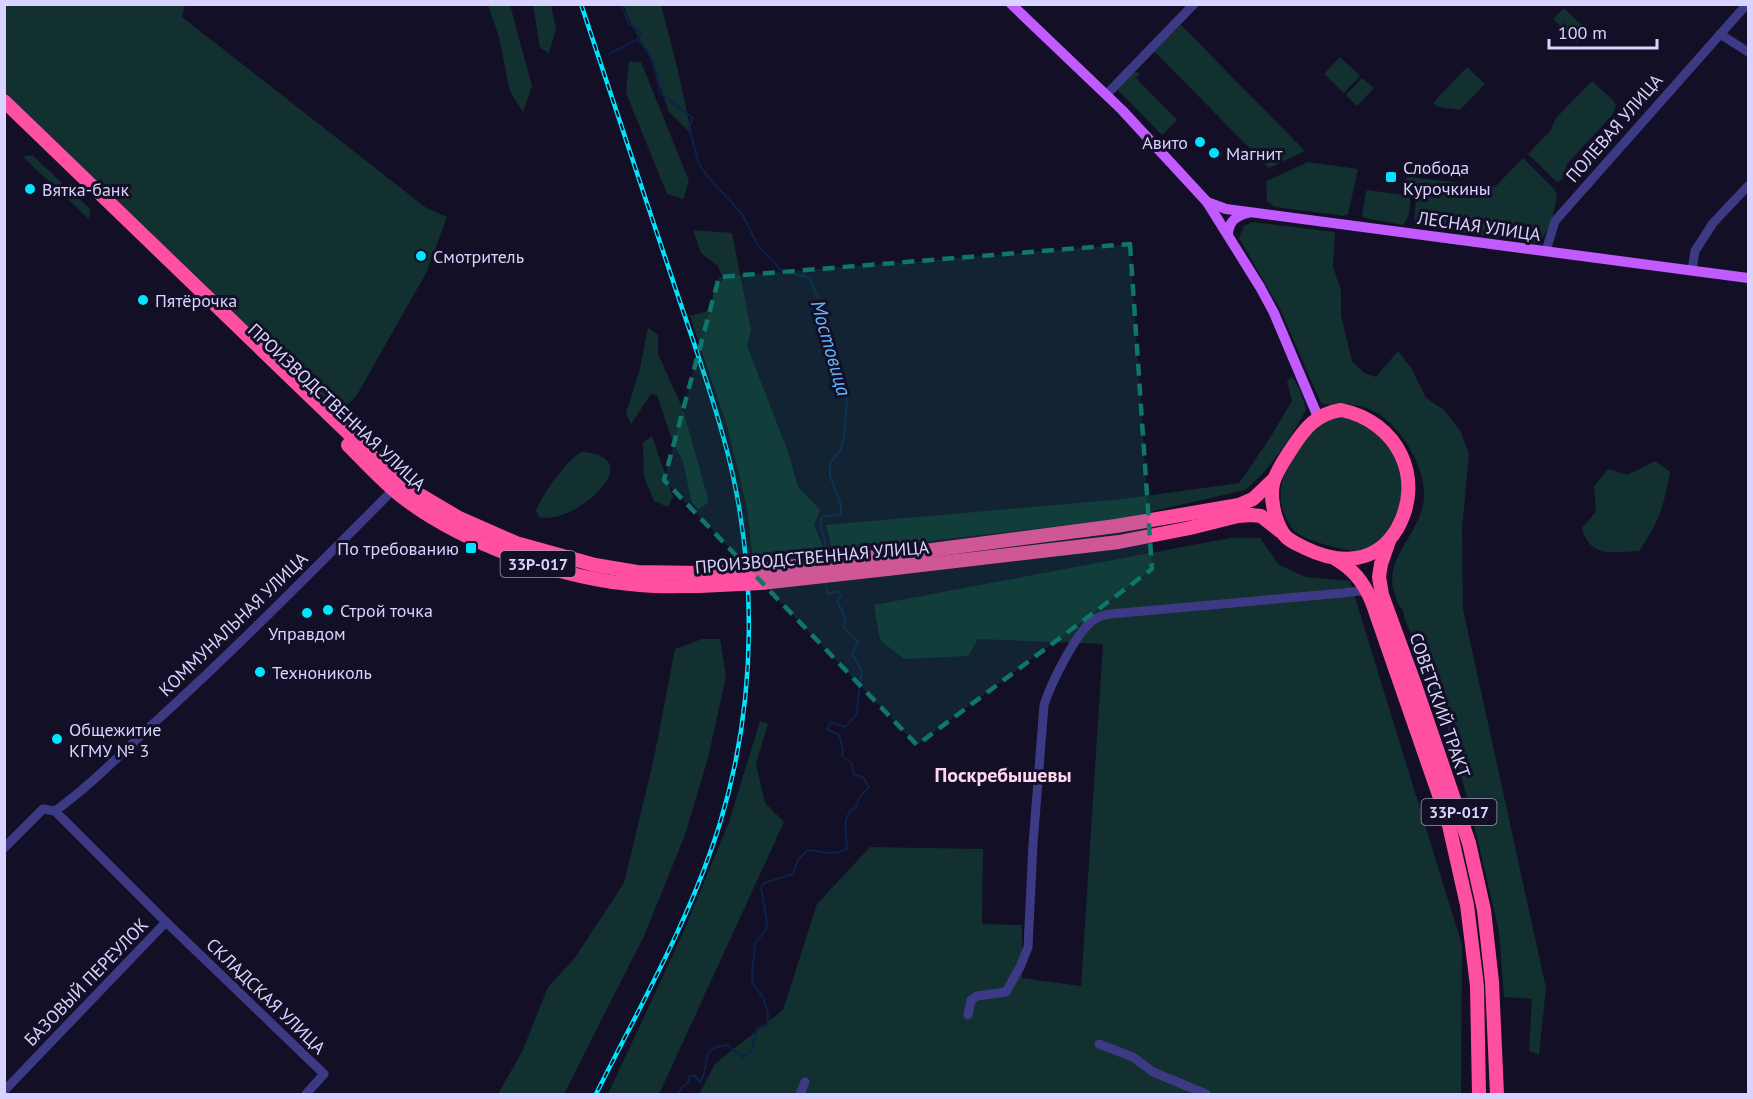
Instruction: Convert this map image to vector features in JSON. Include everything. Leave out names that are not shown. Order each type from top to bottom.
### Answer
[{"type":"highway","name":"ПРОИЗВОДСТВЕННАЯ УЛИЦА","points":[[4,101],[396,486]]},
{"type":"highway","name":"ПРОИЗВОДСТВЕННАЯ УЛИЦА","points":[[4,112],[425,513],[519,559],[599,580],[639,585],[700,580],[761,583],[1239,505],[1252,499],[1274,479]]},
{"type":"highway","name":"33Р-017","points":[[1274,479],[1301,434],[1318,417],[1328,412],[1341,410],[1356,413],[1371,420],[1392,440],[1408,473],[1407,506],[1401,522],[1389,542],[1375,552],[1361,558],[1347,560],[1334,558],[1311,551],[1283,533]]},
{"type":"highway","points":[[1274,479],[1272,493],[1274,513],[1283,533]]},
{"type":"highway","name":"ПРОИЗВОДСТВЕННАЯ УЛИЦА","points":[[887,563],[1119,542],[1251,514],[1261,516],[1283,533]]},
{"type":"highway","name":"СОВЕТСКИЙ ТРАКТ","points":[[1389,542],[1379,577],[1382,595],[1469,843],[1484,910],[1492,982],[1497,1095]]},
{"type":"highway","name":"СОВЕТСКИЙ ТРАКТ","points":[[1334,558],[1359,577],[1367,590],[1444,811],[1467,905],[1477,986],[1479,1095]]},
{"type":"main road","points":[[1011,4],[1106,95],[1207,202],[1274,313],[1318,417]]},
{"type":"main road","name":"ЛЕСНАЯ УЛИЦА","points":[[1207,202],[1226,209],[1749,278]]},
{"type":"main road","points":[[1228,234],[1232,220],[1251,212]]},
{"type":"street","points":[[1106,95],[1194,4]]},
{"type":"street","name":"ПОЛЕВАЯ УЛИЦА","points":[[1546,251],[1555,221],[1747,4]]},
{"type":"street","points":[[1720,34],[1749,52]]},
{"type":"street","points":[[1692,270],[1695,251],[1713,223],[1749,186]]},
{"type":"street","name":"КОММУНАЛЬНАЯ УЛИЦА","points":[[4,849],[43,809],[55,811],[73,798],[222,660],[396,486]]},
{"type":"street","points":[[968,1015],[971,1000],[976,996],[1006,992],[1028,947],[1033,844],[1044,705],[1049,690],[1085,628],[1098,617],[1110,614],[1367,590]]},
{"type":"street","points":[[55,811],[166,922]]},
{"type":"street","name":"БАЗОВЫЙ ПЕРЕУЛОК","points":[[4,1091],[166,922]]},
{"type":"street","name":"СКЛАДСКАЯ УЛИЦА","points":[[166,922],[324,1074],[306,1095]]},
{"type":"street","points":[[1099,1044],[1133,1057],[1153,1072],[1206,1095]]},
{"type":"street","points":[[800,1095],[805,1082]]},
{"type":"highlighted area","points":[[1130,244],[1152,569],[917,745],[664,480],[719,277]]},
{"type":"green space","points":[[4,5],[185,5],[182,17],[425,207],[447,217],[426,273],[357,395],[338,415],[5,92]]},
{"type":"green space","points":[[488,5],[510,5],[532,86],[523,112],[510,92],[499,37]]},
{"type":"green space","points":[[533,5],[551,5],[556,29],[549,53],[540,48]]},
{"type":"green space","points":[[624,5],[661,5],[692,135],[669,112],[651,60],[627,16]]},
{"type":"green space","points":[[1564,8],[1587,30],[1576,42],[1553,19]]},
{"type":"green space","points":[[1181,25],[1305,151],[1269,168],[1154,51]]},
{"type":"green space","points":[[1340,57],[1360,76],[1344,93],[1324,74]]},
{"type":"green space","points":[[629,62],[641,62],[689,181],[683,199],[667,194],[626,93]]},
{"type":"green space","points":[[1467,67],[1485,84],[1460,110],[1438,107],[1433,103]]},
{"type":"green space","points":[[1134,71],[1140,74],[1136,78],[1177,120],[1162,135],[1116,88]]},
{"type":"green space","points":[[1362,78],[1374,88],[1357,106],[1346,95]]},
{"type":"green space","points":[[1592,81],[1614,101],[1616,105],[1613,114],[1567,164],[1563,179],[1557,182],[1528,154],[1551,130],[1556,118]]},
{"type":"green space","points":[[33,156],[90,209],[89,219],[23,157]]},
{"type":"green space","points":[[1523,158],[1557,194],[1548,229],[1540,240],[1535,243],[1414,225],[1417,184],[1403,181],[1409,177],[1495,187]]},
{"type":"green space","points":[[1308,162],[1358,169],[1348,214],[1344,216],[1275,207],[1267,201],[1266,181]]},
{"type":"green space","points":[[1368,190],[1409,196],[1409,211],[1403,225],[1365,218],[1362,215]]},
{"type":"green space","points":[[1252,222],[1335,232],[1333,267],[1341,290],[1341,315],[1352,361],[1364,373],[1376,377],[1398,351],[1411,368],[1426,398],[1444,410],[1461,432],[1469,454],[1462,529],[1463,609],[1546,988],[1539,1055],[1529,1051],[1532,999],[1504,997],[1499,932],[1472,816],[1445,718],[1403,610],[1397,601],[1392,583],[1397,560],[1420,516],[1423,505],[1423,481],[1418,465],[1400,434],[1380,415],[1356,405],[1321,403],[1280,309],[1239,238],[1244,226]]},
{"type":"green space","points":[[693,230],[732,233],[751,330],[747,346],[788,452],[798,487],[820,510],[814,525],[825,551],[753,558],[747,509],[728,429],[690,316],[711,310],[713,293],[723,280],[718,266],[701,253]]},
{"type":"green space","points":[[648,327],[658,335],[658,354],[682,407],[707,495],[708,503],[699,509],[692,503],[683,462],[670,434],[657,395],[651,394],[631,424],[626,413],[640,369]]},
{"type":"green space","points":[[1292,377],[1300,390],[1306,409],[1280,452],[1245,490],[1119,519],[833,552],[826,525],[1124,499],[1239,483],[1292,401],[1287,381]]},
{"type":"green space","points":[[1340,416],[1367,424],[1388,446],[1402,476],[1402,498],[1394,520],[1379,543],[1366,550],[1341,549],[1305,538],[1292,528],[1282,505],[1282,484],[1289,464],[1319,423]]},
{"type":"green space","points":[[652,436],[673,497],[668,507],[654,501],[644,477],[643,443]]},
{"type":"green space","points":[[582,452],[602,457],[610,466],[608,477],[600,490],[570,512],[553,517],[539,517],[536,511],[549,487],[563,469]]},
{"type":"green space","points":[[1655,461],[1670,472],[1660,513],[1639,551],[1604,552],[1591,545],[1582,528],[1596,512],[1594,486],[1608,469],[1627,475]]},
{"type":"green space","points":[[1230,538],[1260,538],[1279,565],[1306,577],[1350,581],[1462,945],[1461,1094],[699,1094],[715,1064],[783,1010],[817,904],[870,847],[983,849],[982,924],[1022,925],[1022,978],[1081,986],[1103,644],[978,639],[968,656],[904,659],[880,640],[874,605]]},
{"type":"green space","points":[[702,639],[720,639],[726,676],[708,758],[685,835],[645,934],[564,1094],[498,1094],[522,1052],[548,987],[574,959],[624,883],[654,758],[675,649]]},
{"type":"green space","points":[[760,721],[768,724],[756,764],[765,803],[784,822],[661,1090],[658,1094],[608,1094],[683,933],[729,822]]},
{"type":"waterway","name":"Мостовица","points":[[621,4],[628,23],[641,33],[637,39],[651,57],[660,93],[693,118],[689,127],[699,164],[742,214],[758,246],[782,271],[810,278],[830,330],[847,398],[844,438],[840,451],[830,463],[830,476],[841,505],[841,514],[822,517],[820,524],[825,541],[825,557]]},
{"type":"waterway","points":[[609,54],[636,40]]},
{"type":"waterway","name":"Мостовица","points":[[678,1094],[688,1083],[689,1077],[694,1075],[700,1082],[707,1058],[712,1050],[728,1045],[743,1057],[752,1050],[757,1028],[768,1025],[764,999],[752,982],[755,944],[766,929],[767,921],[761,888],[764,883],[793,874],[798,860],[807,850],[834,853],[847,848],[846,819],[869,787],[863,777],[854,774],[851,762],[842,755],[839,735],[827,729],[831,722],[845,727],[857,714],[862,671],[852,654],[858,642],[844,628],[845,618],[837,600],[841,596],[838,591],[828,594],[825,581]]},
{"type":"railway","points":[[581,4],[723,436],[743,531],[749,630],[747,679],[741,728],[720,823],[680,927],[596,1094]]},
{"type":"place","name":"Авито","points":[[1200,142]]},
{"type":"place","name":"Магнит","points":[[1214,153]]},
{"type":"place","name":"Слобода Курочкины","points":[[1391,177]]},
{"type":"place","name":"Вятка-банк","points":[[30,189]]},
{"type":"place","name":"Смотритель","points":[[421,256]]},
{"type":"place","name":"Пятёрочка","points":[[143,300]]},
{"type":"place","name":"По требованию","points":[[471,548]]},
{"type":"place","name":"Строй точка","points":[[328,610]]},
{"type":"place","name":"Управдом","points":[[307,613]]},
{"type":"place","name":"Технониколь","points":[[260,672]]},
{"type":"place","name":"Общежитие КГМУ № 3","points":[[57,739]]},
{"type":"district","name":"Поскребышевы","points":[[1003,775]]}]
